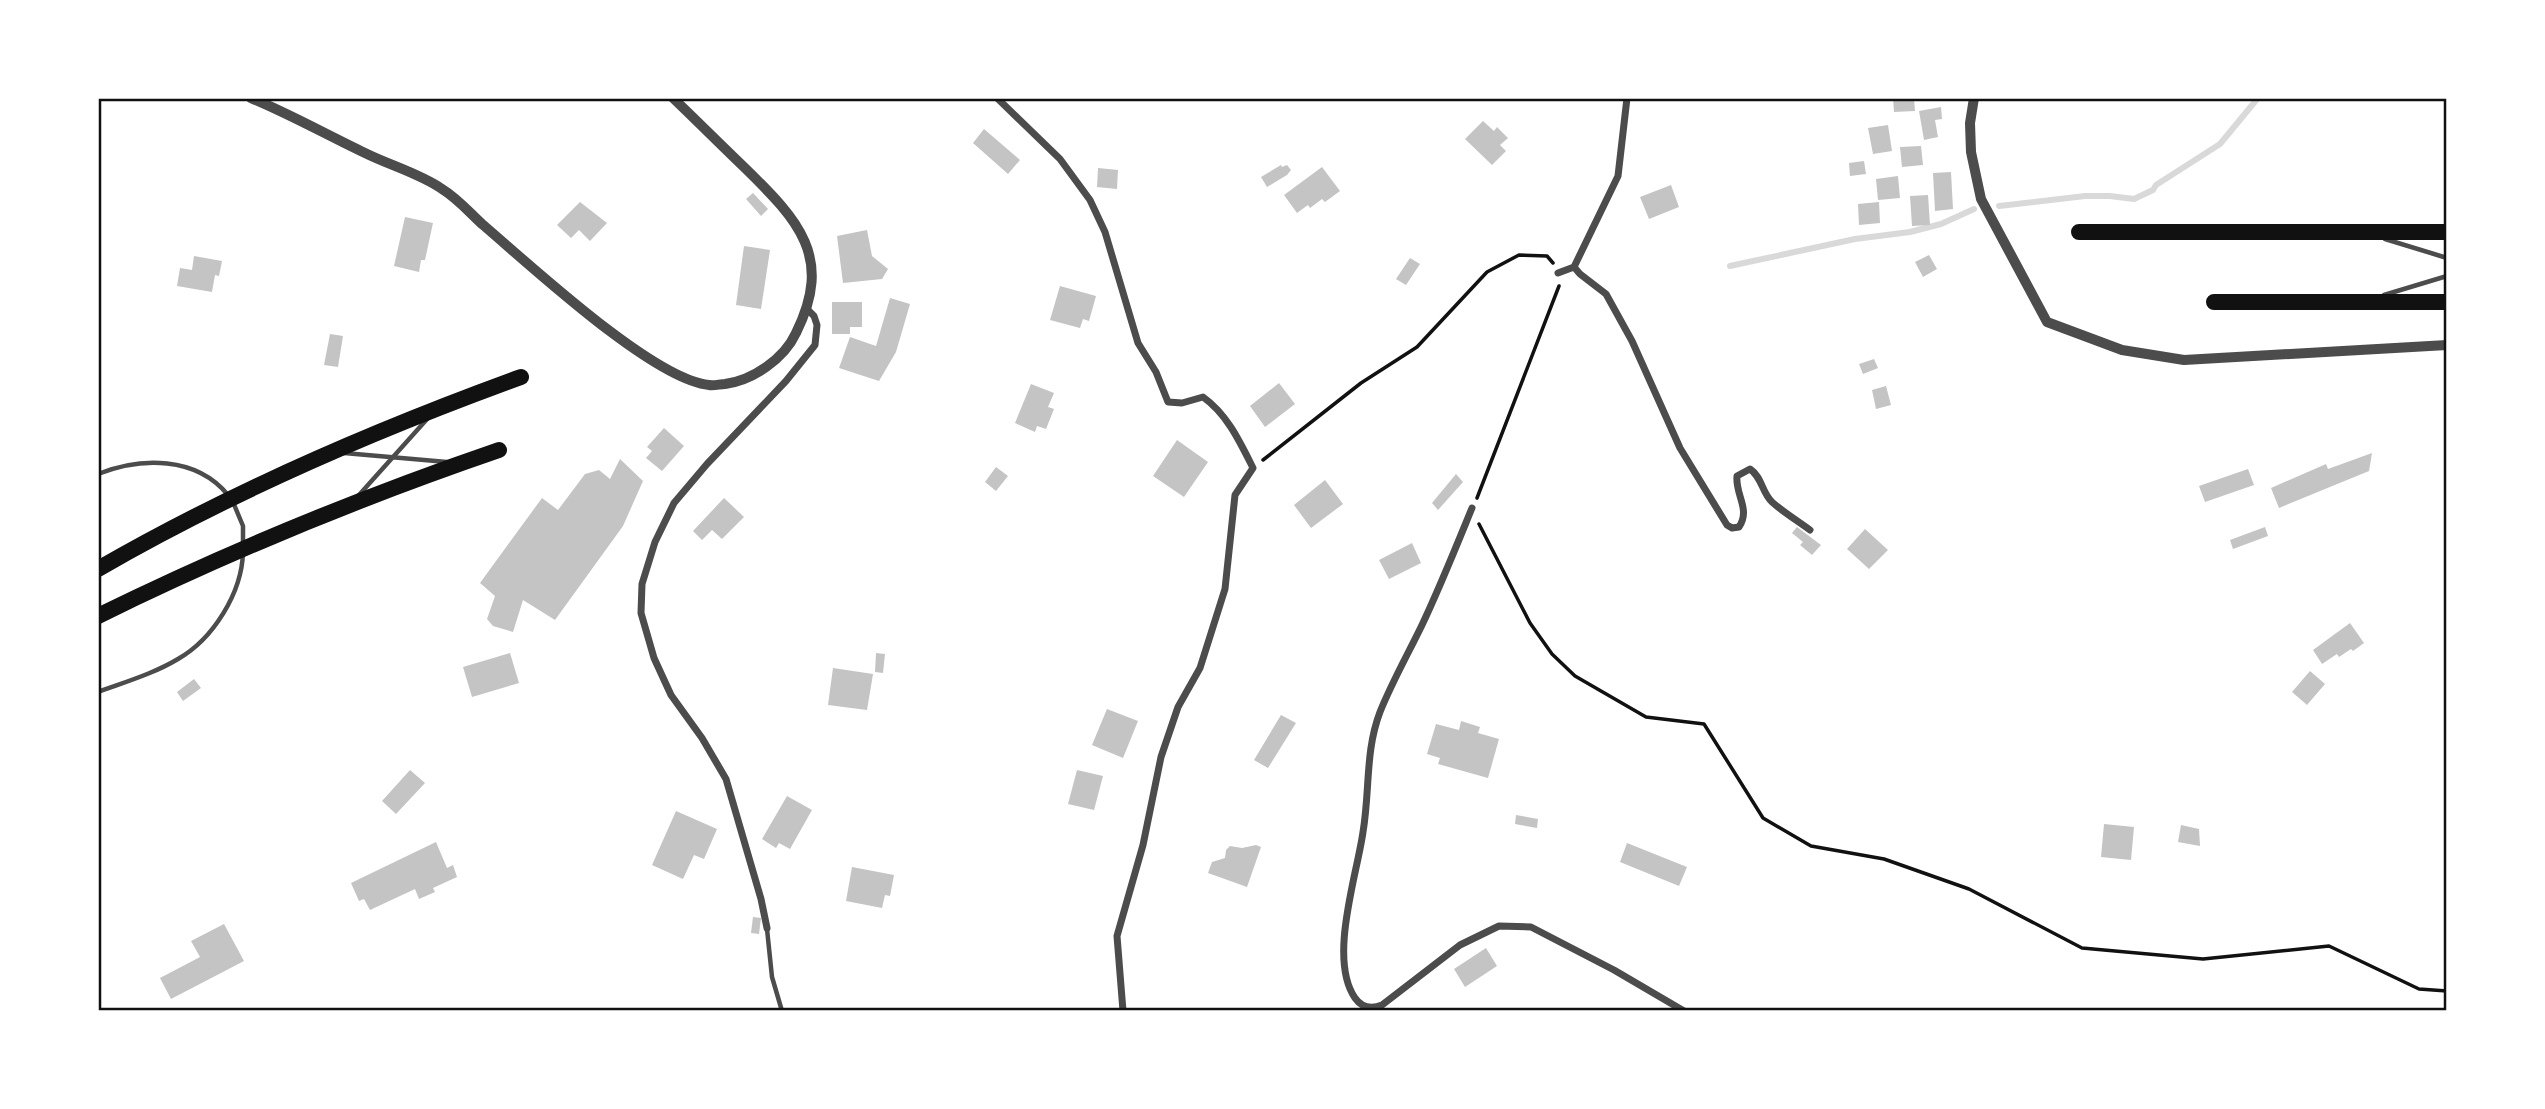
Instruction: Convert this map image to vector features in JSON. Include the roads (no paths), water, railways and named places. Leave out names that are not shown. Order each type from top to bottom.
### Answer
[{"type":"highway","points":[[2079,232],[2447,232]]},
{"type":"highway","points":[[2214,302],[2447,302]]},
{"type":"highway","points":[[98,569],[144,542],[283,473],[438,407],[522,377]]},
{"type":"highway","points":[[98,616],[161,585],[294,527],[499,450]]},
{"type":"street","points":[[251,98],[442,188],[535,270],[619,338],[663,368],[709,386],[746,379],[777,359],[792,342],[807,309],[811,275],[808,252],[800,230],[785,207],[673,98]]},
{"type":"street","points":[[997,98],[1060,159],[1090,200],[1105,232],[1138,343],[1156,372],[1168,402],[1182,404],[1203,397],[1212,403],[1226,419],[1253,468],[1235,495],[1225,589],[1200,668],[1178,707],[1161,757],[1143,845],[1117,936],[1123,1011]]},
{"type":"street","points":[[1558,273],[1574,267],[1618,176],[1628,98]]},
{"type":"street","points":[[1974,98],[1970,123],[1971,152],[1981,199],[2045,319],[2054,325],[2122,350],[2184,360],[2447,345]]},
{"type":"street","points":[[1574,267],[1606,294],[1632,341],[1680,448],[1727,524],[1732,528],[1739,527],[1742,522],[1744,508],[1736,485],[1737,476],[1751,468],[1757,473],[1773,503],[1810,530]]},
{"type":"street","points":[[767,928],[761,898],[726,779],[702,738],[671,695],[654,658],[641,613],[642,584],[654,542],[674,503],[786,381],[815,345],[817,325],[814,316],[807,309]]},
{"type":"street","points":[[1472,508],[1423,623],[1380,712],[1370,745],[1364,831],[1349,893],[1344,955],[1346,975],[1353,995],[1364,1006],[1373,1009],[1382,1005],[1460,945],[1483,933],[1499,926],[1531,927],[1614,970],[1684,1011]]},
{"type":"lane","points":[[2364,233],[2447,258]]},
{"type":"lane","points":[[2364,302],[2447,276]]},
{"type":"lane","points":[[351,504],[438,407]]},
{"type":"lane","points":[[330,452],[461,464]]},
{"type":"lane","points":[[98,474],[125,464],[144,461],[165,462],[205,475],[218,483],[236,505],[243,526],[243,556],[239,580],[230,601],[200,642],[180,658],[150,673],[98,692]]},
{"type":"lane","points":[[767,928],[772,977],[782,1011]]},
{"type":"waterway","points":[[1999,206],[2085,196],[2134,199],[2153,190],[2156,185],[2220,144],[2258,98]]},
{"type":"waterway","points":[[1730,266],[1855,239],[1910,232],[1941,224],[1974,209]]}]
